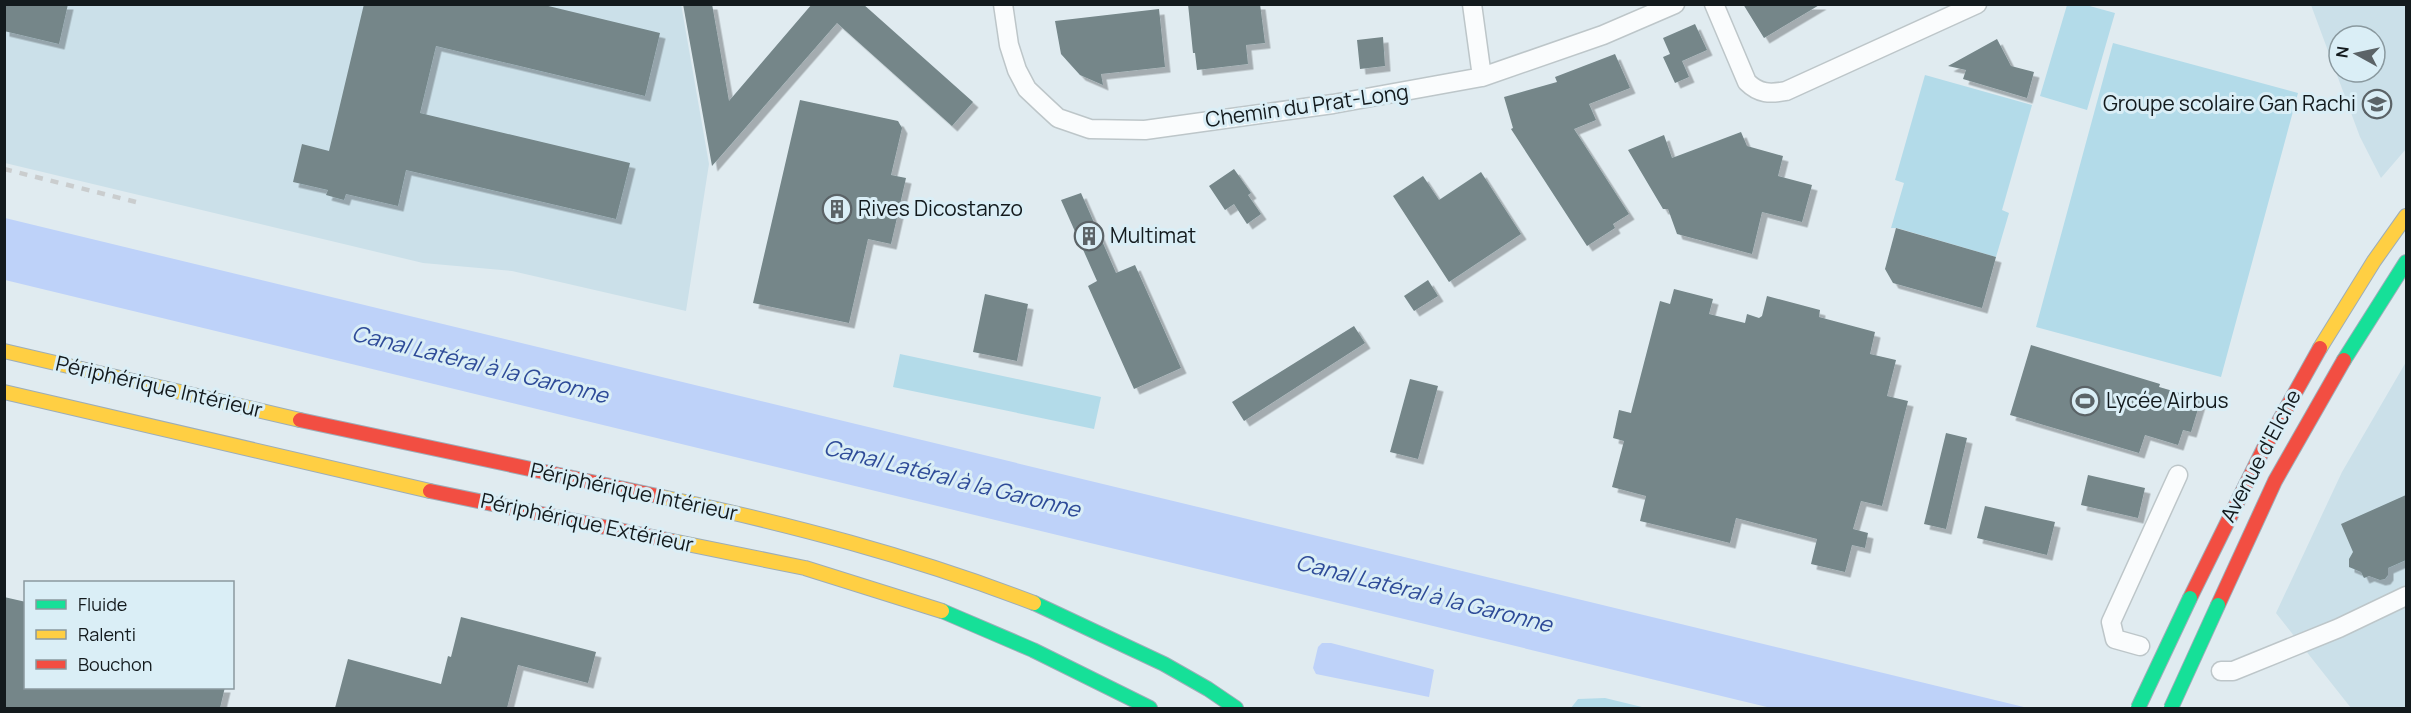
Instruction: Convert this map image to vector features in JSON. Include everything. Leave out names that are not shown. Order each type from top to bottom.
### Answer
[{"type":"highway","name":"Avenue d'Elche","points":[[2138,708],[2230,514],[2314,357],[2406,216]]},
{"type":"highway","name":"Avenue d'Elche","points":[[2171,708],[2258,514],[2355,340],[2406,262]]},
{"type":"highway","name":"Périphérique Intérieur","points":[[4,351],[369,436],[697,504],[837,536],[940,566],[1070,617],[1219,695],[1236,708]]},
{"type":"highway","name":"Périphérique Extérieur","points":[[4,392],[417,488],[805,568],[858,583],[959,618],[1045,655],[1150,708]]},
{"type":"highway","points":[[1219,695],[1248,708]]},
{"type":"street","name":"Chemin du Prat-Long","points":[[1003,4],[1009,45],[1017,70],[1027,90],[1058,118],[1090,129],[1144,130],[1333,104],[1482,77],[1603,35],[1676,4]]},
{"type":"street","points":[[1472,4],[1482,77]]},
{"type":"street","points":[[1714,4],[1747,82],[1755,90],[1771,94],[1786,91],[1977,4]]},
{"type":"street","points":[[2140,646],[2115,639],[2111,622],[2178,475]]},
{"type":"street","points":[[2221,671],[2233,671],[2339,628],[2406,596]]},
{"type":"shaded area","points":[[681,4],[709,164],[686,311],[512,271],[423,263],[5,163],[5,5]]},
{"type":"shaded area","points":[[2067,5],[2086,5],[2115,13],[2087,110],[2040,96]]},
{"type":"shaded area","name":"Groupe scolaire Gan Rachi","points":[[2311,5],[2406,5],[2406,149],[2381,178],[2360,137],[2340,84],[2387,84],[2387,24],[2327,24],[2327,48]]},
{"type":"shaded area","points":[[2113,43],[2298,93],[2221,377],[2036,327]]},
{"type":"shaded area","points":[[1925,75],[2032,105],[2002,210],[2009,213],[1996,257],[1891,228],[1904,183],[1895,180]]},
{"type":"shaded area","points":[[900,354],[1101,397],[1094,429],[893,387]]},
{"type":"shaded area","points":[[2406,362],[2406,708],[2351,708],[2276,613],[2342,472]]},
{"type":"shaded area","points":[[1605,698],[1646,708],[1571,708],[1578,699]]},
{"type":"water","name":"Canal Latéral à la Garonne","points":[[5,218],[2028,708],[1771,708],[5,280]]},
{"type":"water","points":[[1322,643],[1331,643],[1434,670],[1429,697],[1316,674],[1313,668],[1318,647]]},
{"type":"building","points":[[4,4],[68,4],[59,44],[4,31]]},
{"type":"building","points":[[364,4],[540,4],[660,33],[645,96],[436,46],[420,113],[630,163],[616,219],[406,170],[398,206],[346,194],[344,200],[326,195],[328,190],[293,182],[302,144],[329,151]]},
{"type":"building","points":[[683,4],[712,4],[729,101],[812,4],[863,4],[973,102],[952,126],[837,23],[712,166]]},
{"type":"building","points":[[1188,4],[1260,4],[1265,43],[1246,45],[1248,64],[1197,70]]},
{"type":"building","points":[[1743,4],[1821,4],[1764,38]]},
{"type":"building","points":[[1159,9],[1165,67],[1101,74],[1103,85],[1080,75],[1061,54],[1055,21]]},
{"type":"building","points":[[1695,24],[1707,50],[1682,61],[1689,77],[1675,83],[1663,57],[1670,54],[1663,38]]},
{"type":"building","points":[[1383,37],[1385,66],[1360,69],[1357,40]]},
{"type":"building","points":[[1997,39],[2011,66],[2034,72],[2027,98],[1963,79],[1966,70],[1948,66]]},
{"type":"building","points":[[1615,54],[1630,88],[1589,104],[1596,120],[1574,129],[1629,214],[1613,224],[1615,228],[1587,246],[1511,129],[1513,128],[1504,97],[1557,82],[1555,77]]},
{"type":"building","name":"Rives Dicostanzo","points":[[800,100],[898,121],[902,128],[891,175],[906,178],[891,244],[868,239],[849,323],[753,303]]},
{"type":"building","points":[[1741,132],[1747,146],[1783,156],[1778,176],[1812,185],[1802,222],[1762,212],[1752,254],[1677,234],[1668,209],[1663,209],[1628,150],[1664,135],[1672,158]]},
{"type":"building","points":[[1234,169],[1251,193],[1248,195],[1261,214],[1247,224],[1234,204],[1225,210],[1209,186]]},
{"type":"building","points":[[1481,172],[1521,234],[1449,282],[1393,196],[1423,176],[1439,200]]},
{"type":"building","points":[[1081,193],[1116,273],[1135,265],[1181,368],[1134,389],[1088,286],[1097,281],[1061,200]]},
{"type":"building","points":[[1896,228],[1996,257],[1982,308],[1893,283],[1885,269]]},
{"type":"building","points":[[1428,280],[1438,296],[1414,311],[1404,296]]},
{"type":"building","points":[[1674,289],[1713,299],[1709,314],[1745,323],[1747,314],[1759,318],[1762,316],[1767,296],[1820,310],[1819,317],[1875,332],[1870,354],[1896,360],[1887,396],[1908,401],[1882,506],[1861,501],[1853,529],[1868,533],[1865,548],[1852,545],[1845,572],[1811,564],[1817,539],[1736,518],[1730,543],[1640,521],[1646,496],[1612,487],[1624,441],[1613,438],[1619,410],[1631,413],[1660,301],[1670,304]]},
{"type":"building","points":[[985,294],[1028,304],[1017,361],[973,352]]},
{"type":"building","points":[[1354,326],[1365,343],[1244,421],[1232,402]]},
{"type":"building","name":"Lycée Airbus","points":[[2031,345],[2160,384],[2159,387],[2201,399],[2191,432],[2183,430],[2178,445],[2145,435],[2139,453],[2010,415]]},
{"type":"building","points":[[1410,379],[1438,386],[1418,459],[1390,452]]},
{"type":"building","points":[[1946,433],[1967,438],[1946,529],[1924,524]]},
{"type":"building","points":[[2088,475],[2145,488],[2138,518],[2081,505]]},
{"type":"building","points":[[2406,495],[2406,560],[2388,568],[2388,575],[2385,579],[2380,580],[2369,576],[2364,578],[2361,572],[2349,567],[2349,559],[2353,552],[2341,524]]},
{"type":"building","points":[[1985,506],[2055,522],[2047,555],[1977,538]]},
{"type":"building","points":[[4,597],[24,602],[24,689],[225,689],[220,708],[4,708]]},
{"type":"building","points":[[461,617],[596,652],[588,683],[518,665],[507,708],[335,708],[348,659],[441,684],[448,656],[451,657]]},
{"type":"railway","points":[[4,169],[140,203]]},
{"type":"traffic: fast","points":[[2344,360],[2406,262]]},
{"type":"traffic: fast","points":[[2138,708],[2190,598]]},
{"type":"traffic: fast","points":[[1034,603],[1164,664],[1236,708]]},
{"type":"traffic: fast","points":[[2171,708],[2218,605]]},
{"type":"traffic: fast","points":[[942,611],[1033,650],[1150,708]]},
{"type":"traffic: slow","points":[[2320,348],[2374,261],[2406,216]]},
{"type":"traffic: slow","points":[[4,351],[300,420]]},
{"type":"traffic: slow","points":[[4,392],[430,491]]},
{"type":"traffic: slow","points":[[662,497],[850,542],[942,570],[1034,603]]},
{"type":"traffic: slow","points":[[672,541],[805,568],[942,611]]},
{"type":"traffic: jam","points":[[2190,598],[2263,450],[2320,348]]},
{"type":"traffic: jam","points":[[2218,605],[2275,481],[2344,360]]},
{"type":"traffic: jam","points":[[300,420],[662,497]]},
{"type":"traffic: jam","points":[[430,491],[672,541]]},
{"type":"place","name":"Groupe scolaire Gan Rachi","points":[[2377,104]]},
{"type":"place","name":"Rives Dicostanzo","points":[[837,209]]},
{"type":"place","name":"Multimat","points":[[1089,236]]},
{"type":"place","name":"Lycée Airbus","points":[[2085,401]]}]
